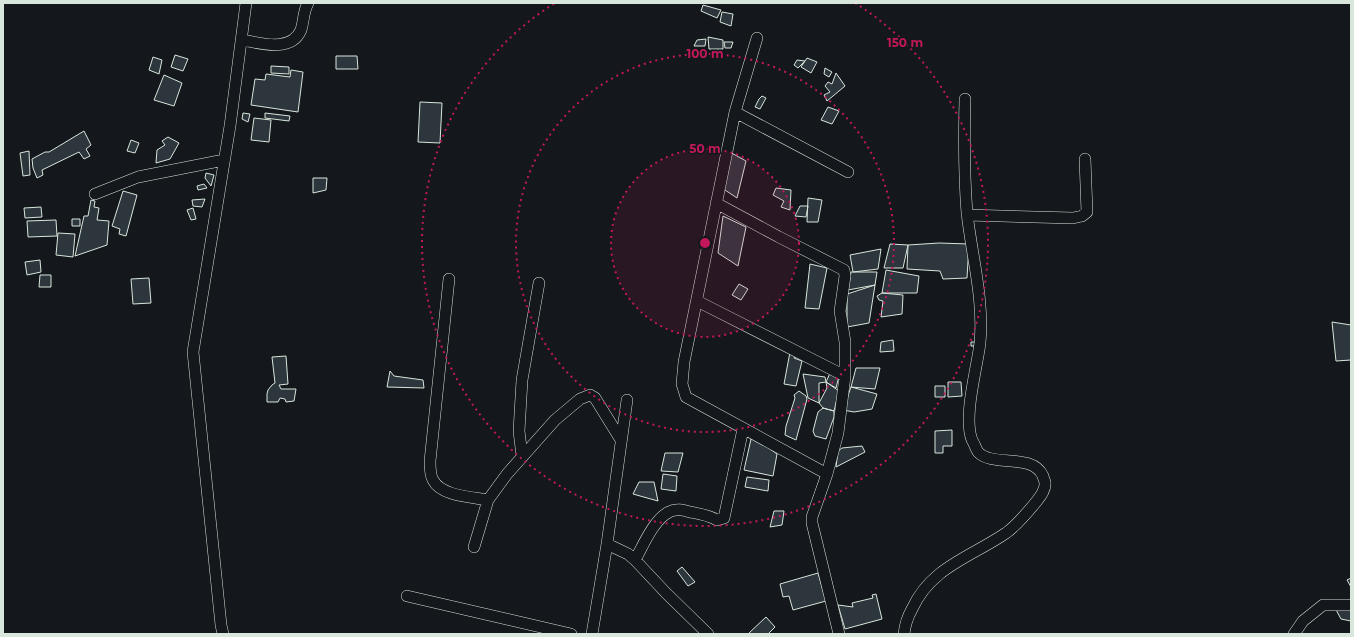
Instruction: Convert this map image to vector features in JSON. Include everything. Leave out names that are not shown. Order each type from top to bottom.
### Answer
[{"type":"street","points":[[223,634],[193,352],[230,126],[246,3]]},
{"type":"street","points":[[242,40],[282,45],[290,41],[301,29],[305,8],[308,3]]},
{"type":"street","points":[[757,38],[735,112],[684,362],[682,384],[686,397],[827,474]]},
{"type":"street","points":[[904,634],[905,623],[916,600],[933,578],[966,555],[1007,532],[1027,513],[1043,494],[1045,482],[1041,472],[1031,465],[990,458],[979,452],[972,439],[969,424],[980,343],[981,312],[968,215],[964,168],[964,99]]},
{"type":"street","points":[[735,112],[848,172]]},
{"type":"street","points":[[968,215],[1073,218],[1082,216],[1087,212],[1085,159]]},
{"type":"street","points":[[94,194],[138,177],[224,160]]},
{"type":"street","points":[[716,203],[844,270],[845,276],[840,311],[845,342],[845,376],[838,433],[827,474],[812,517],[812,523],[839,634]]},
{"type":"street","points":[[449,279],[430,461],[432,479],[438,487],[447,492],[488,500]]},
{"type":"street","points":[[522,456],[519,431],[522,380],[539,283]]},
{"type":"street","points":[[697,301],[845,376]]},
{"type":"street","points":[[474,547],[488,500],[522,456],[555,420],[580,399],[590,395],[595,398],[621,440]]},
{"type":"street","points":[[592,634],[607,544],[627,400]]},
{"type":"street","points":[[635,560],[660,519],[669,511],[678,510],[707,515],[717,520],[724,518],[743,429]]},
{"type":"street","points":[[607,544],[628,554],[635,560],[708,634]]},
{"type":"street","points":[[407,596],[571,634]]},
{"type":"street","points":[[1294,634],[1303,621],[1323,606],[1349,605]]},
{"type":"building","points":[[703,5],[721,10],[717,18],[701,11]]},
{"type":"building","points":[[722,12],[733,14],[731,26],[720,22]]},
{"type":"building","points":[[708,37],[723,40],[723,49],[709,49]]},
{"type":"building","points":[[706,39],[705,46],[694,46],[697,40]]},
{"type":"building","points":[[724,42],[733,42],[731,48],[725,48]]},
{"type":"building","points":[[175,55],[188,59],[183,71],[171,67]]},
{"type":"building","points":[[336,56],[357,56],[358,69],[336,69]]},
{"type":"building","points":[[153,57],[162,60],[159,74],[149,70]]},
{"type":"building","points":[[807,58],[817,62],[811,73],[801,67]]},
{"type":"building","points":[[797,60],[805,61],[798,68],[794,65]]},
{"type":"building","points":[[271,66],[289,67],[289,74],[271,73]]},
{"type":"building","points":[[825,68],[832,72],[829,77],[824,74]]},
{"type":"building","points":[[291,70],[303,72],[298,112],[251,105],[255,79],[265,80],[266,74],[290,77]]},
{"type":"building","points":[[836,73],[845,86],[827,101],[824,95],[830,92],[825,86],[828,82],[832,84]]},
{"type":"building","points":[[164,75],[182,83],[174,106],[154,100]]},
{"type":"building","points":[[762,96],[766,98],[760,109],[755,107]]},
{"type":"building","points":[[420,102],[442,103],[440,143],[418,142]]},
{"type":"building","points":[[828,107],[839,111],[832,124],[821,120]]},
{"type":"building","points":[[243,113],[250,114],[248,122],[242,119]]},
{"type":"building","points":[[265,113],[290,116],[289,121],[265,118]]},
{"type":"building","points":[[254,118],[271,120],[269,142],[251,140]]},
{"type":"building","points":[[84,131],[91,145],[86,149],[90,156],[84,159],[79,152],[42,170],[43,175],[37,178],[33,168],[32,159],[45,152],[49,152]]},
{"type":"building","points":[[168,137],[179,143],[170,159],[156,163],[157,150],[165,145],[162,141]]},
{"type":"building","points":[[131,140],[139,143],[135,153],[127,151]]},
{"type":"building","points":[[29,151],[30,175],[23,176],[20,153]]},
{"type":"building","points":[[728,151],[746,161],[737,198],[722,188]]},
{"type":"building","points":[[206,173],[214,175],[211,186],[205,178]]},
{"type":"building","points":[[313,178],[327,178],[326,190],[313,193]]},
{"type":"building","points":[[204,184],[207,188],[198,190],[197,186]]},
{"type":"building","points":[[776,188],[791,190],[790,210],[781,207],[784,201],[773,195]]},
{"type":"building","points":[[123,191],[137,195],[126,236],[119,234],[120,229],[112,226]]},
{"type":"building","points":[[808,198],[822,200],[818,222],[807,222]]},
{"type":"building","points":[[205,199],[202,207],[193,206],[192,200]]},
{"type":"building","points":[[91,200],[95,201],[94,207],[99,208],[97,220],[109,221],[107,245],[75,256],[84,216],[88,216]]},
{"type":"building","points":[[800,206],[808,206],[806,217],[795,216]]},
{"type":"building","points":[[41,207],[42,217],[25,218],[24,208]]},
{"type":"building","points":[[193,208],[196,219],[191,220],[187,210]]},
{"type":"building","points":[[723,216],[746,227],[738,266],[718,253]]},
{"type":"building","points":[[72,219],[80,219],[80,226],[72,226]]},
{"type":"building","points":[[56,220],[57,236],[28,237],[27,221]]},
{"type":"building","points":[[58,233],[75,234],[73,257],[56,255]]},
{"type":"building","points":[[939,243],[969,244],[967,278],[943,279],[940,271],[907,269],[908,245]]},
{"type":"building","points":[[890,244],[908,245],[903,268],[884,268]]},
{"type":"building","points":[[881,249],[878,269],[853,272],[850,255]]},
{"type":"building","points":[[40,260],[41,272],[27,275],[25,262]]},
{"type":"building","points":[[810,264],[827,268],[819,309],[805,308]]},
{"type":"building","points":[[886,270],[919,276],[917,293],[882,293]]},
{"type":"building","points":[[851,272],[877,272],[875,285],[848,290]]},
{"type":"building","points":[[40,275],[51,275],[51,287],[39,287]]},
{"type":"building","points":[[149,278],[151,303],[133,304],[131,279]]},
{"type":"building","points":[[739,284],[748,289],[741,300],[732,295]]},
{"type":"building","points":[[875,285],[869,323],[847,327],[847,294]]},
{"type":"building","points":[[882,293],[903,295],[902,314],[881,317],[883,301],[879,300],[877,296]]},
{"type":"building","points":[[1332,322],[1351,325],[1351,360],[1336,361]]},
{"type":"building","points":[[893,340],[894,351],[880,352],[881,342]]},
{"type":"building","points":[[971,342],[975,342],[975,346],[971,346]]},
{"type":"building","points":[[790,352],[796,353],[794,358],[802,361],[796,386],[784,384]]},
{"type":"building","points":[[286,356],[288,384],[279,385],[281,389],[296,389],[294,401],[286,402],[285,399],[280,398],[278,402],[267,402],[268,390],[275,383],[272,357]]},
{"type":"building","points":[[856,368],[880,368],[875,389],[851,387]]},
{"type":"building","points":[[390,371],[394,376],[423,380],[424,388],[387,387]]},
{"type":"building","points":[[831,371],[839,376],[836,388],[826,382]]},
{"type":"building","points":[[803,374],[825,377],[826,382],[819,383],[819,403],[808,398]]},
{"type":"building","points":[[826,382],[839,391],[834,411],[823,408],[819,403],[827,388]]},
{"type":"building","points":[[948,382],[961,382],[962,396],[948,397]]},
{"type":"building","points":[[935,386],[945,386],[945,397],[935,397]]},
{"type":"building","points":[[851,387],[877,394],[872,409],[854,412],[843,410]]},
{"type":"building","points":[[799,391],[806,396],[807,399],[796,440],[785,435],[786,426],[795,398],[794,395]]},
{"type":"building","points":[[823,408],[834,411],[834,417],[826,439],[815,436],[813,431],[818,412]]},
{"type":"building","points":[[952,430],[952,446],[943,446],[943,453],[935,453],[935,431]]},
{"type":"building","points":[[751,439],[758,440],[777,454],[773,476],[744,470]]},
{"type":"building","points":[[862,446],[865,452],[836,467],[838,451],[842,448]]},
{"type":"building","points":[[665,453],[683,453],[678,472],[661,471]]},
{"type":"building","points":[[663,474],[677,476],[676,491],[661,489]]},
{"type":"building","points":[[747,477],[769,480],[768,491],[745,487]]},
{"type":"building","points":[[639,482],[654,482],[658,501],[633,494]]},
{"type":"building","points":[[774,511],[784,511],[782,525],[770,527]]},
{"type":"building","points":[[682,567],[695,582],[688,586],[677,571]]},
{"type":"building","points":[[818,573],[826,601],[793,610],[789,596],[783,597],[780,584]]},
{"type":"building","points":[[1351,578],[1351,587],[1347,580]]},
{"type":"building","points":[[876,594],[882,619],[845,629],[838,605],[853,607],[852,603],[873,598],[872,595]]},
{"type":"building","points":[[1351,607],[1351,621],[1341,619],[1335,608]]},
{"type":"building","points":[[766,617],[775,627],[768,634],[748,634]]}]
